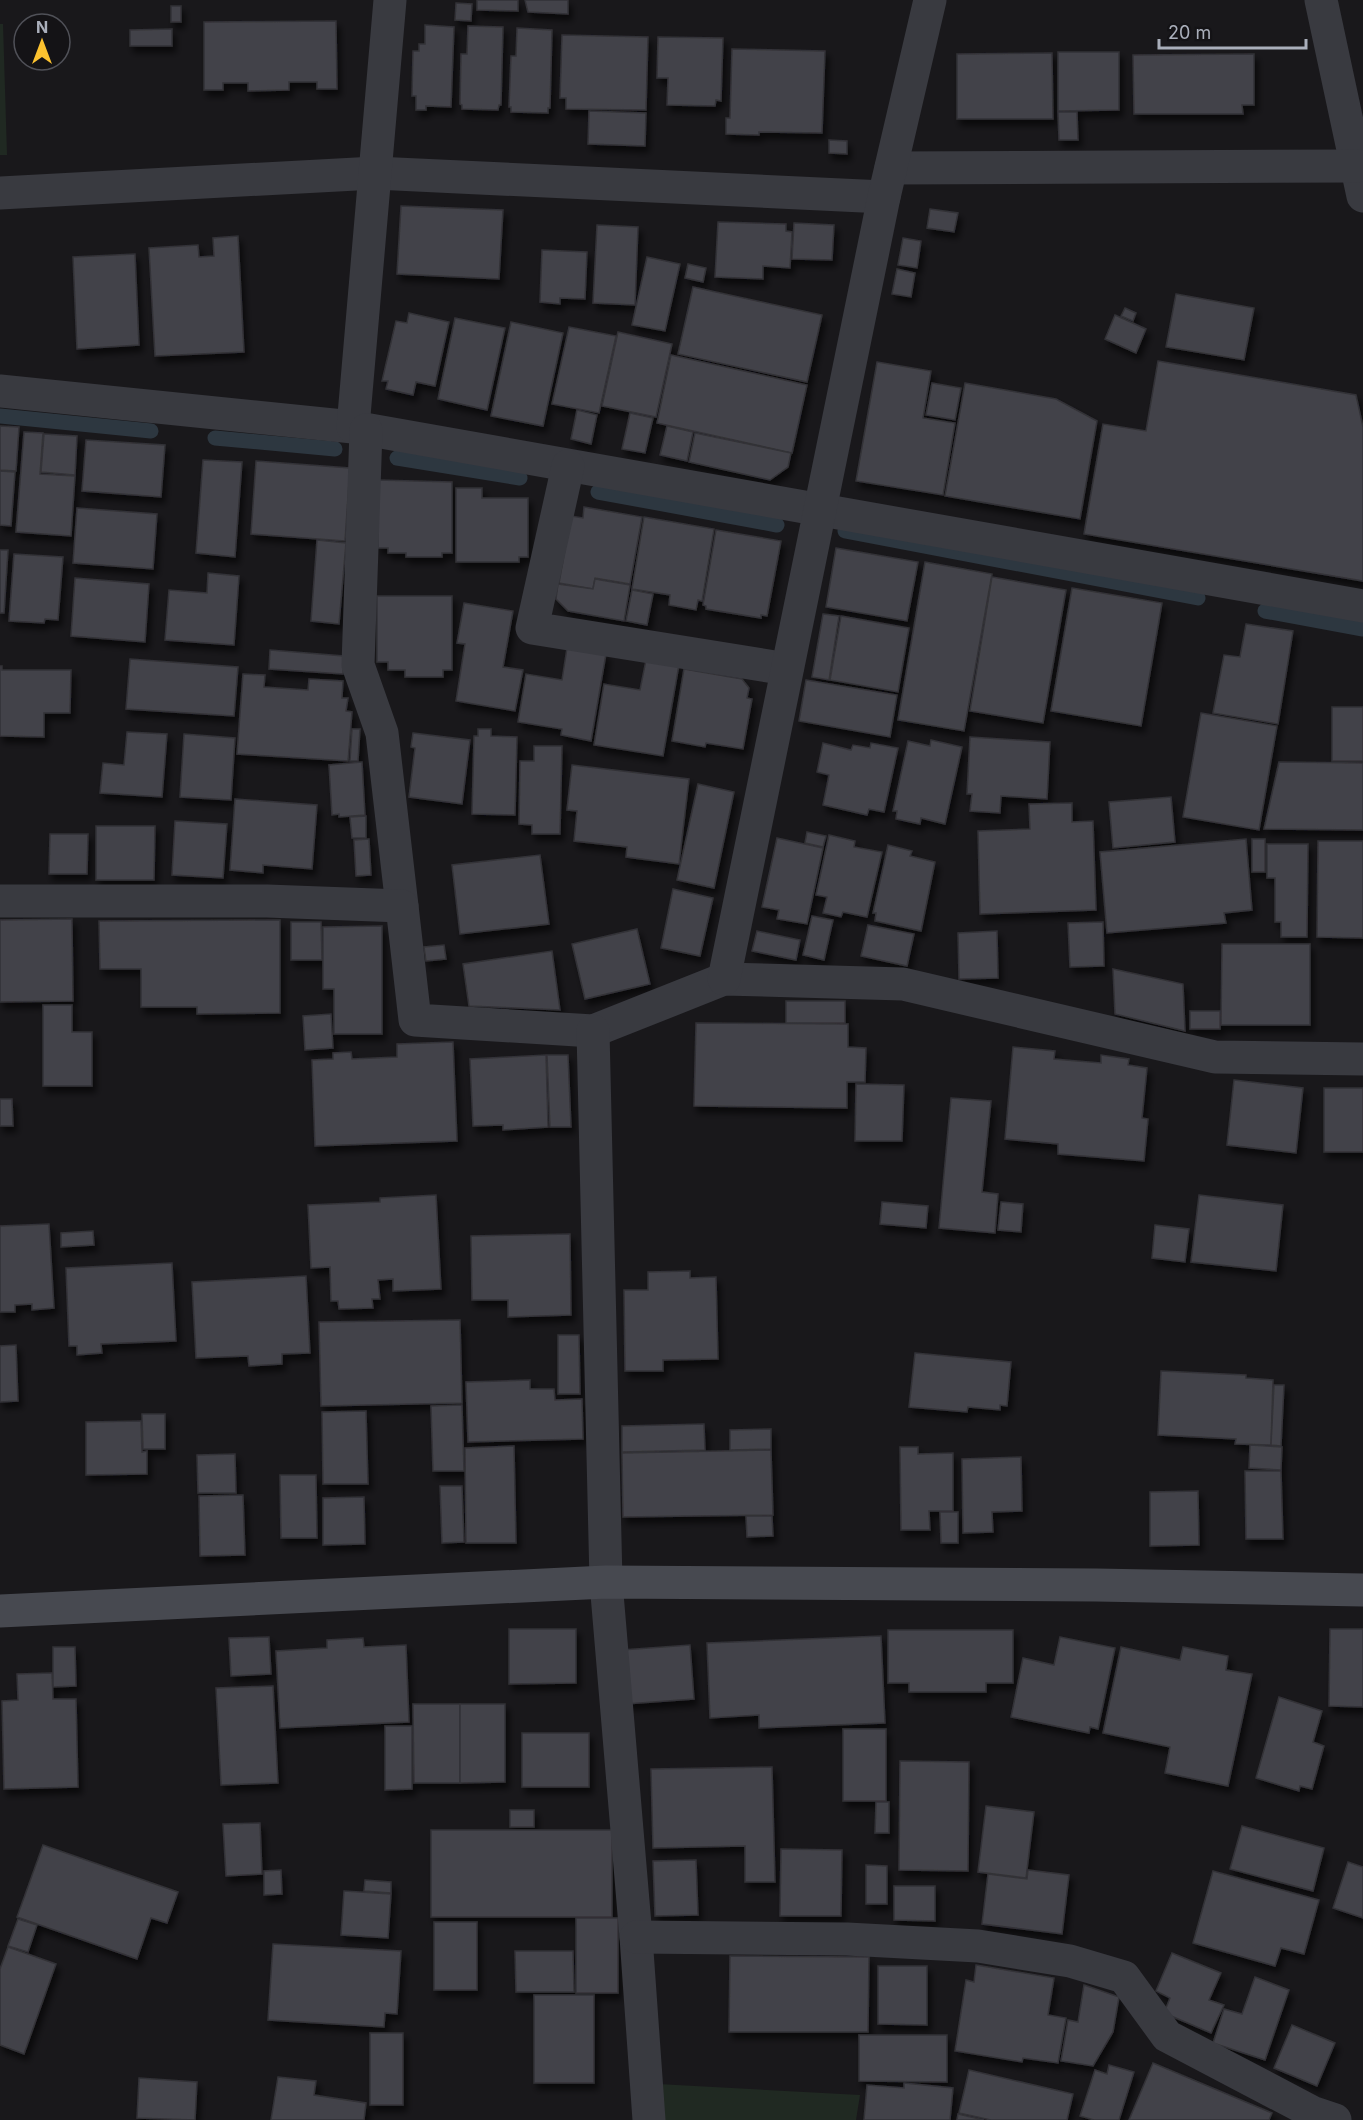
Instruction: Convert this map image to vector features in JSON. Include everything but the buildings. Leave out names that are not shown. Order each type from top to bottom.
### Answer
[{"type":"street","points":[[390,0],[375,173],[360,429],[358,665],[382,733],[415,1020],[593,1031],[724,979],[903,984],[1215,1057],[1363,1059]]},
{"type":"street","points":[[724,979],[887,182],[930,0]]},
{"type":"street","points":[[0,193],[375,173],[887,182],[1360,181],[1322,0]]},
{"type":"street","points":[[0,391],[360,429],[1363,606]]},
{"type":"street","points":[[568,466],[532,628],[787,669]]},
{"type":"street","points":[[0,901],[267,901],[402,906]]},
{"type":"street","points":[[593,1031],[606,1582],[649,2120]]},
{"type":"street","points":[[0,1611],[606,1582],[1096,1585],[1363,1590]]},
{"type":"street","points":[[636,1936],[871,1940],[978,1946],[1070,1961],[1124,1977],[1167,2036],[1314,2113],[1335,2120]]},
{"type":"shaded area","points":[[0,24],[3,24],[7,155],[0,155]]},
{"type":"shaded area","points":[[658,2084],[860,2095],[856,2120],[661,2120]]},
{"type":"waterway","points":[[0,416],[151,431]]},
{"type":"waterway","points":[[215,438],[335,449]]},
{"type":"waterway","points":[[397,458],[520,478]]},
{"type":"waterway","points":[[598,492],[777,525]]},
{"type":"waterway","points":[[845,531],[1198,598]]},
{"type":"waterway","points":[[1265,611],[1363,629]]}]
